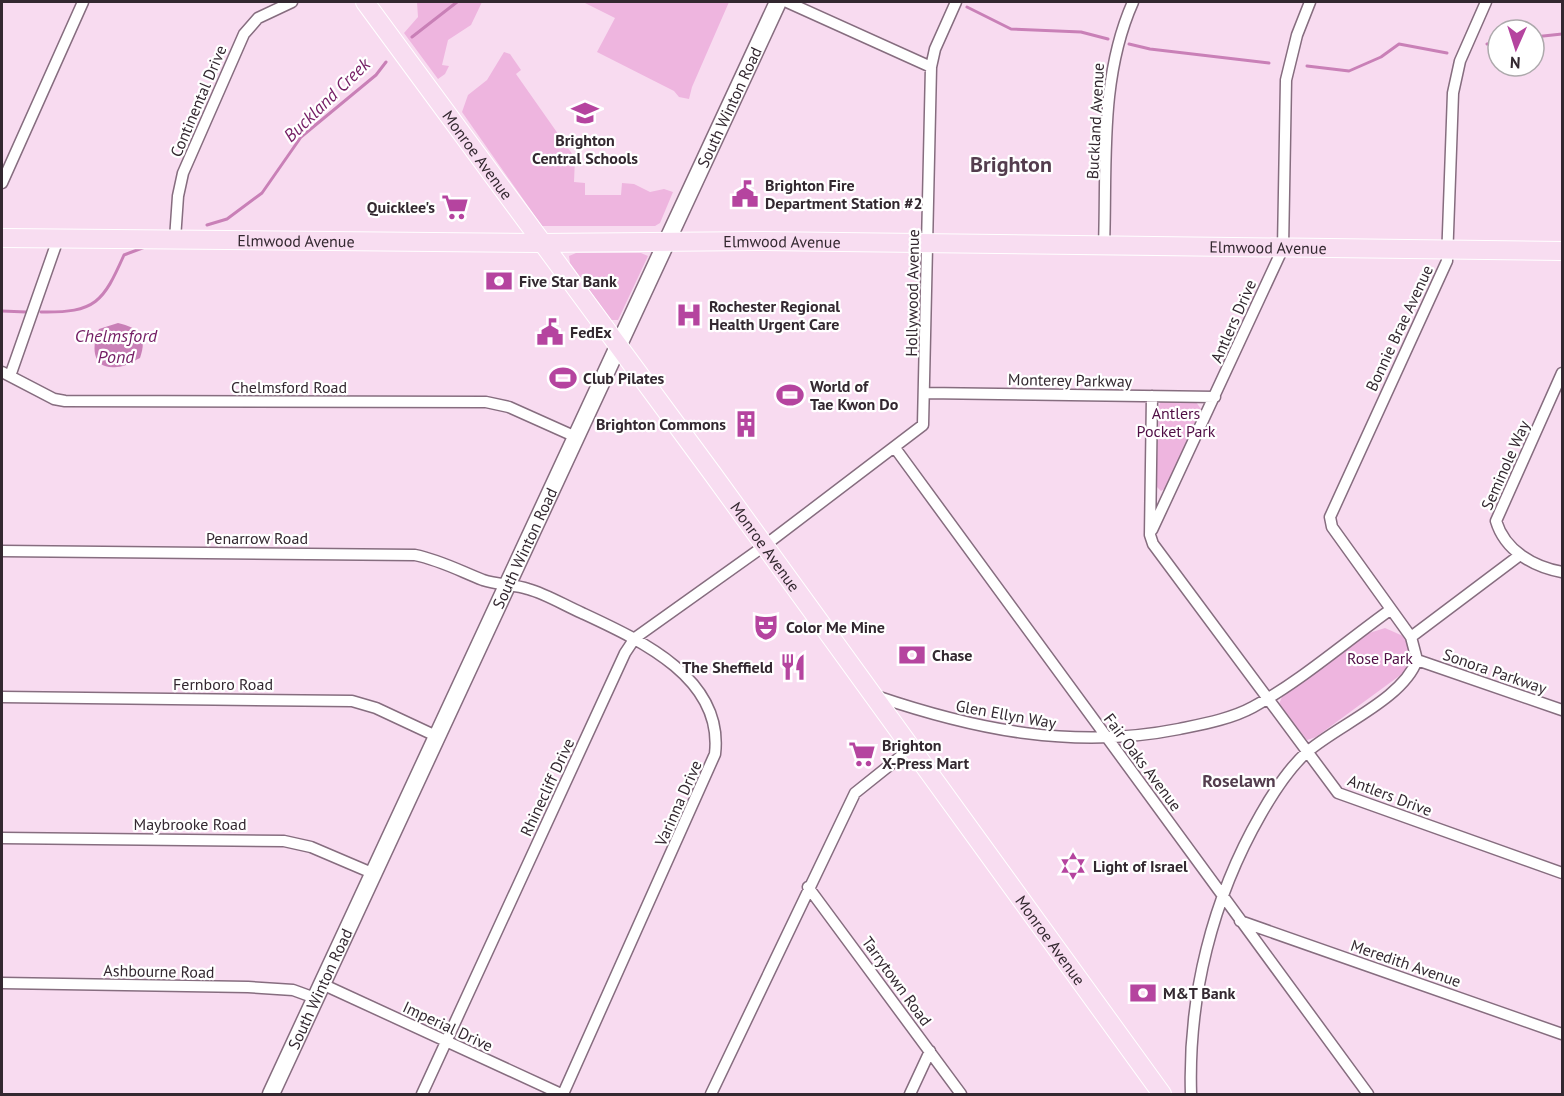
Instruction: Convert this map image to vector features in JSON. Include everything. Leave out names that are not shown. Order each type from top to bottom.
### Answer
[{"type":"main road","name":"Monroe Avenue","points":[[365,2],[873,695],[1162,1095]]},
{"type":"main road","name":"South Winton Road","points":[[271,1095],[778,2]]},
{"type":"main road","name":"Elmwood Avenue","points":[[2,238],[541,243],[666,241],[1563,251]]},
{"type":"street","points":[[2,183],[83,2]]},
{"type":"street","name":"Continental Drive","points":[[175,239],[178,196],[183,173],[240,43],[258,18],[292,2]]},
{"type":"street","points":[[787,2],[931,67]]},
{"type":"street","name":"Hollywood Avenue","points":[[764,546],[923,425],[931,67],[935,49],[956,2]]},
{"type":"street","name":"Buckland Avenue","points":[[1104,246],[1110,72],[1121,30],[1133,2]]},
{"type":"street","name":"Antlers Drive","points":[[1310,2],[1297,35],[1286,81],[1283,248],[1150,535],[1153,544],[1306,753],[1342,795],[1563,873]]},
{"type":"street","name":"Bonnie Brae Avenue","points":[[1411,637],[1332,526],[1330,517],[1447,261],[1453,93],[1460,61],[1486,2]]},
{"type":"street","points":[[6,374],[58,238]]},
{"type":"street","name":"Seminole Way","points":[[1563,372],[1496,515],[1498,529],[1520,555],[1537,565],[1563,572]]},
{"type":"street","name":"Chelmsford Road","points":[[6,374],[54,399],[65,401],[486,402],[508,407],[576,437]]},
{"type":"street","name":"Monterey Parkway","points":[[925,393],[1215,397]]},
{"type":"street","points":[[1150,535],[1152,396]]},
{"type":"street","name":"Fair Oaks Avenue","points":[[895,448],[1368,1095]]},
{"type":"street","name":"Rhinecliff Drive","points":[[422,1095],[620,664],[635,638],[764,546]]},
{"type":"street","name":"Penarrow Road","points":[[2,551],[406,554],[431,558],[484,580],[507,584]]},
{"type":"street","points":[[1191,1095],[1193,1026],[1202,970],[1222,895],[1245,841],[1270,798],[1306,753],[1400,686],[1413,672],[1417,660],[1411,637],[1520,555]]},
{"type":"street","name":"Varinna Drive","points":[[507,584],[532,590],[635,638],[688,678],[702,695],[716,724],[715,754],[704,786],[562,1095]]},
{"type":"street","name":"Glen Ellyn Way","points":[[873,695],[951,720],[995,730],[1045,737],[1107,739],[1190,727],[1234,715],[1267,699],[1390,610]]},
{"type":"street","name":"Sonora Parkway","points":[[1417,660],[1563,710]]},
{"type":"street","name":"Fernboro Road","points":[[2,698],[352,700],[367,704],[436,736]]},
{"type":"street","points":[[711,1095],[808,887],[856,791],[910,749]]},
{"type":"street","name":"Maybrooke Road","points":[[2,838],[284,841],[311,847],[372,873]]},
{"type":"street","name":"Tarrytown Road","points":[[808,887],[961,1095]]},
{"type":"street","name":"Meredith Avenue","points":[[1240,921],[1563,1035]]},
{"type":"street","name":"Ashbourne Road","points":[[2,983],[248,987],[318,991]]},
{"type":"street","name":"Imperial Drive","points":[[318,991],[447,1041],[562,1095]]},
{"type":"street","points":[[910,1095],[930,1051]]},
{"type":"green space","points":[[417,2],[482,2],[471,25],[448,40],[442,65],[449,66],[445,74],[438,79],[404,33],[418,17]]},
{"type":"green space","points":[[583,2],[729,2],[692,87],[689,99],[679,97],[674,91],[597,52],[615,18]]},
{"type":"green space","points":[[504,52],[510,54],[521,70],[516,74],[575,158],[574,182],[585,183],[585,195],[621,195],[622,183],[634,184],[650,192],[664,189],[673,192],[660,223],[655,226],[542,226],[462,112],[468,95],[487,80]]},
{"type":"green space","points":[[576,253],[641,253],[648,256],[618,320],[611,320],[570,263],[569,256]]},
{"type":"green space","name":"Antlers Pocket Park","points":[[1161,401],[1196,402],[1201,409],[1166,488],[1161,491],[1156,486]]},
{"type":"green space","name":"Rose Park","points":[[1385,628],[1403,636],[1411,648],[1406,671],[1316,737],[1307,740],[1279,704],[1282,697],[1366,634]]},
{"type":"water","name":"Chelmsford Pond","points":[[118,323],[131,327],[140,334],[142,350],[140,358],[129,364],[109,367],[98,361],[95,350],[96,336],[99,329]]},
{"type":"waterway","name":"Buckland Creek","points":[[412,37],[457,2]]},
{"type":"waterway","points":[[967,7],[1011,29],[1081,32],[1108,39]]},
{"type":"waterway","points":[[1546,36],[1562,34]]},
{"type":"waterway","points":[[1129,44],[1150,49],[1269,63]]},
{"type":"waterway","points":[[1307,66],[1349,71],[1381,57],[1399,44],[1447,53]]},
{"type":"waterway","name":"Buckland Creek","points":[[207,225],[227,219],[262,193],[301,137],[376,75],[386,62]]},
{"type":"waterway","name":"Buckland Creek","points":[[41,312],[74,310],[95,302],[110,284],[124,255],[145,247]]},
{"type":"waterway","name":"Buckland Creek","points":[[2,311],[26,312]]},
{"type":"place","name":"Brighton Central Schools","points":[[585,113]]},
{"type":"place","name":"Brighton Fire Department Station #2","points":[[745,194]]},
{"type":"place","name":"Quicklee's","points":[[455,207]]},
{"type":"place","name":"Five Star Bank","points":[[499,281]]},
{"type":"place","name":"Rochester Regional Health Urgent Care","points":[[689,315]]},
{"type":"place","name":"FedEx","points":[[550,332]]},
{"type":"place","name":"Club Pilates","points":[[563,378]]},
{"type":"place","name":"World of Tae Kwon Do","points":[[790,395]]},
{"type":"place","name":"Brighton Commons","points":[[746,424]]},
{"type":"place","name":"Color Me Mine","points":[[766,627]]},
{"type":"place","name":"Chase","points":[[912,655]]},
{"type":"place","name":"The Sheffield","points":[[793,667]]},
{"type":"place","name":"Brighton X-Press Mart","points":[[862,754]]},
{"type":"place","name":"Light of Israel","points":[[1073,866]]},
{"type":"place","name":"M&T Bank","points":[[1143,993]]},
{"type":"district","name":"Brighton","points":[[1011,164]]},
{"type":"district","name":"Roselawn","points":[[1239,781]]}]
